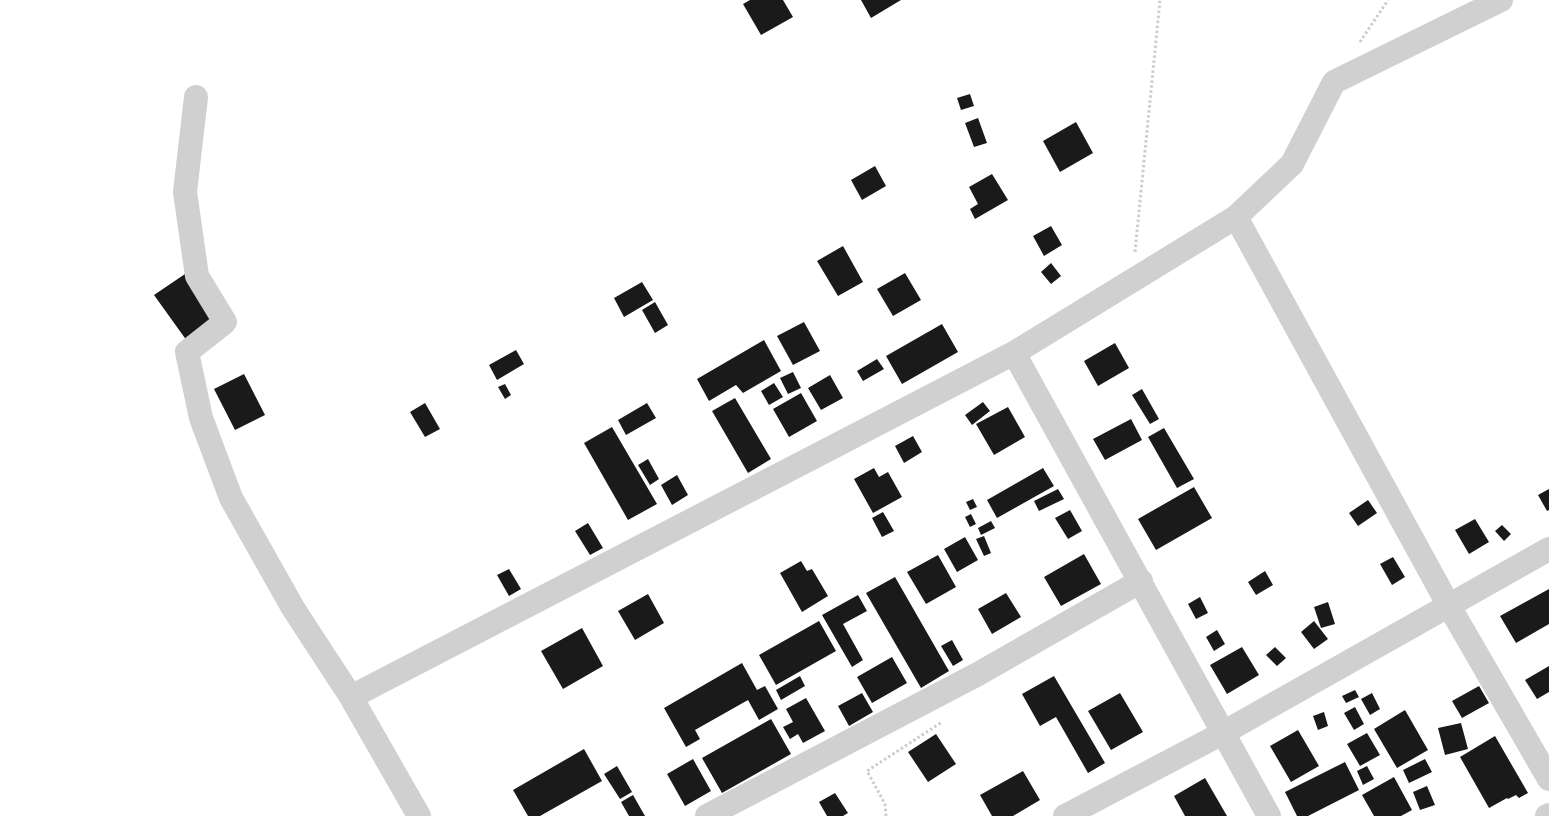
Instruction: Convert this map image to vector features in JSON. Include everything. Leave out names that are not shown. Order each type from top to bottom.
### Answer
[{"type":"street","points":[[351,697],[1014,353],[1236,217],[1292,164],[1334,82],[1501,0]]},
{"type":"street","points":[[196,97],[185,192],[197,276],[225,322],[187,352],[201,418],[232,498],[293,608],[351,697],[419,816]]},
{"type":"street","points":[[1236,217],[1449,606],[1549,779]]},
{"type":"street","points":[[1014,353],[1141,581],[1221,734],[1269,816]]},
{"type":"street","points":[[1065,816],[1221,734],[1549,548]]},
{"type":"street","points":[[707,816],[978,674],[1141,581]]},
{"type":"path","points":[[1133,280],[1160,0]]},
{"type":"path","points":[[886,816],[884,804],[867,771],[946,720]]},
{"type":"building","points":[[750,0],[783,0],[793,17],[761,35],[743,4]]},
{"type":"building","points":[[861,0],[901,0],[871,18]]},
{"type":"building","points":[[970,94],[974,106],[961,110],[957,98]]},
{"type":"building","points":[[978,118],[987,143],[974,147],[965,123]]},
{"type":"building","points":[[1076,122],[1093,153],[1060,172],[1043,141]]},
{"type":"building","points":[[875,166],[886,186],[862,200],[851,180]]},
{"type":"building","points":[[992,174],[1008,200],[975,219],[970,209],[978,204],[969,187]]},
{"type":"building","points":[[1051,226],[1062,245],[1044,256],[1033,236]]},
{"type":"building","points":[[843,246],[863,282],[838,296],[817,261]]},
{"type":"building","points":[[1051,263],[1061,276],[1051,284],[1041,272]]},
{"type":"building","points":[[905,273],[921,300],[893,316],[877,289]]},
{"type":"building","points":[[185,274],[217,320],[187,341],[154,295]]},
{"type":"building","points":[[642,282],[653,300],[624,317],[614,298]]},
{"type":"building","points":[[655,302],[668,325],[655,333],[642,310]]},
{"type":"building","points":[[804,322],[820,351],[793,365],[777,336]]},
{"type":"building","points":[[942,324],[958,352],[902,384],[886,356]]},
{"type":"building","points":[[764,340],[781,371],[743,393],[736,385],[709,401],[697,379]]},
{"type":"building","points":[[1115,343],[1129,368],[1098,386],[1084,361]]},
{"type":"building","points":[[516,350],[524,364],[497,380],[489,365]]},
{"type":"building","points":[[877,359],[884,369],[863,381],[857,371]]},
{"type":"building","points":[[793,372],[801,388],[788,394],[780,378]]},
{"type":"building","points":[[244,374],[265,415],[235,430],[214,389]]},
{"type":"building","points":[[830,375],[843,398],[821,410],[808,388]]},
{"type":"building","points":[[774,383],[783,397],[769,405],[761,391]]},
{"type":"building","points":[[505,384],[511,395],[505,399],[498,387]]},
{"type":"building","points":[[1142,389],[1159,419],[1150,424],[1132,395]]},
{"type":"building","points":[[801,393],[817,421],[789,437],[773,409]]},
{"type":"building","points":[[735,398],[771,459],[748,473],[712,411]]},
{"type":"building","points":[[983,402],[990,411],[972,425],[965,415]]},
{"type":"building","points":[[425,403],[440,429],[425,437],[410,412]]},
{"type":"building","points":[[647,403],[656,418],[626,435],[618,420]]},
{"type":"building","points":[[1008,407],[1025,437],[994,455],[976,424]]},
{"type":"building","points":[[1131,419],[1142,440],[1105,460],[1093,439]]},
{"type":"building","points":[[612,427],[657,504],[628,520],[584,443]]},
{"type":"building","points":[[1164,428],[1194,479],[1177,488],[1148,437]]},
{"type":"building","points":[[913,436],[922,452],[904,463],[895,446]]},
{"type":"building","points":[[648,459],[659,479],[650,485],[638,465]]},
{"type":"building","points":[[874,468],[879,477],[888,472],[902,497],[873,513],[854,479]]},
{"type":"building","points":[[1043,468],[1054,486],[997,518],[987,500]]},
{"type":"building","points":[[677,475],[688,495],[672,505],[661,485]]},
{"type":"building","points":[[1194,487],[1212,518],[1156,550],[1138,519]]},
{"type":"building","points":[[1058,489],[1064,499],[1039,511],[1034,501]]},
{"type":"building","points":[[1549,489],[1549,510],[1547,511],[1538,495]]},
{"type":"building","points":[[973,499],[977,507],[970,510],[966,502]]},
{"type":"building","points":[[1368,500],[1377,513],[1358,526],[1349,513]]},
{"type":"building","points":[[1070,510],[1082,531],[1068,539],[1055,518]]},
{"type":"building","points":[[883,512],[894,531],[882,537],[872,518]]},
{"type":"building","points":[[971,514],[976,524],[970,527],[965,517]]},
{"type":"building","points":[[1475,519],[1489,542],[1469,554],[1455,530]]},
{"type":"building","points":[[991,521],[995,528],[981,535],[978,528]]},
{"type":"building","points":[[588,523],[603,548],[590,555],[575,531]]},
{"type":"building","points":[[1502,525],[1511,534],[1504,541],[1495,531]]},
{"type":"building","points":[[984,536],[991,553],[984,556],[976,539]]},
{"type":"building","points":[[965,537],[978,560],[957,572],[944,549]]},
{"type":"building","points":[[1084,554],[1101,584],[1061,606],[1044,577]]},
{"type":"building","points":[[938,555],[956,587],[926,604],[907,572]]},
{"type":"building","points":[[1393,557],[1405,577],[1392,585],[1380,564]]},
{"type":"building","points":[[801,561],[807,571],[812,569],[828,596],[802,612],[780,573]]},
{"type":"building","points":[[509,569],[521,589],[509,596],[497,575]]},
{"type":"building","points":[[1265,571],[1273,585],[1256,595],[1248,582]]},
{"type":"building","points":[[895,577],[949,671],[921,688],[866,593]]},
{"type":"building","points":[[1549,589],[1549,624],[1516,643],[1500,616]]},
{"type":"building","points":[[1006,593],[1021,617],[992,634],[978,609]]},
{"type":"building","points":[[648,594],[664,623],[635,640],[618,611]]},
{"type":"building","points":[[858,595],[867,611],[843,624],[863,660],[852,667],[822,615]]},
{"type":"building","points":[[1200,597],[1208,613],[1196,619],[1188,604]]},
{"type":"building","points":[[1328,602],[1335,624],[1321,628],[1314,607]]},
{"type":"building","points":[[819,621],[836,651],[776,685],[759,655]]},
{"type":"building","points":[[1314,621],[1328,639],[1314,649],[1301,632]]},
{"type":"building","points":[[582,628],[603,666],[563,689],[541,651]]},
{"type":"building","points":[[1217,630],[1225,644],[1214,651],[1206,637]]},
{"type":"building","points":[[952,640],[963,660],[953,666],[941,646]]},
{"type":"building","points":[[1242,647],[1259,675],[1227,694],[1210,665]]},
{"type":"building","points":[[1275,647],[1286,658],[1277,666],[1266,655]]},
{"type":"building","points":[[892,657],[907,683],[872,703],[857,677]]},
{"type":"building","points":[[742,663],[757,690],[765,686],[778,709],[759,720],[748,700],[695,730],[700,739],[686,747],[664,708]]},
{"type":"building","points":[[1549,666],[1549,692],[1537,699],[1525,680]]},
{"type":"building","points":[[800,676],[805,686],[781,700],[776,690]]},
{"type":"building","points":[[1054,676],[1105,763],[1088,773],[1056,717],[1040,726],[1022,694]]},
{"type":"building","points":[[1479,686],[1489,703],[1462,718],[1452,701]]},
{"type":"building","points":[[1355,690],[1359,697],[1346,703],[1342,696]]},
{"type":"building","points":[[862,693],[873,712],[849,726],[838,706]]},
{"type":"building","points":[[1120,693],[1143,732],[1111,750],[1088,711]]},
{"type":"building","points":[[1372,693],[1380,709],[1370,715],[1361,699]]},
{"type":"building","points":[[806,698],[825,731],[803,743],[798,734],[790,739],[783,727],[793,722],[786,709]]},
{"type":"building","points":[[1355,707],[1364,724],[1354,730],[1344,713]]},
{"type":"building","points":[[1405,710],[1428,750],[1397,768],[1374,729]]},
{"type":"building","points":[[1324,712],[1328,726],[1318,730],[1313,716]]},
{"type":"building","points":[[771,719],[791,754],[722,793],[702,758]]},
{"type":"building","points":[[1461,723],[1468,749],[1445,755],[1438,728]]},
{"type":"building","points":[[1298,730],[1319,766],[1291,782],[1270,746]]},
{"type":"building","points":[[1367,733],[1380,755],[1360,766],[1347,744]]},
{"type":"building","points":[[936,734],[956,764],[928,782],[908,752]]},
{"type":"building","points":[[1495,736],[1528,793],[1519,798],[1516,795],[1507,798],[1489,808],[1460,757]]},
{"type":"building","points":[[584,749],[602,781],[540,816],[528,816],[513,790]]},
{"type":"building","points":[[693,759],[711,791],[685,806],[667,774]]},
{"type":"building","points":[[1425,759],[1432,772],[1409,783],[1403,770]]},
{"type":"building","points":[[1345,762],[1359,790],[1308,816],[1297,816],[1285,792]]},
{"type":"building","points":[[617,766],[632,792],[620,799],[604,774]]},
{"type":"building","points":[[1367,766],[1374,779],[1363,785],[1357,771]]},
{"type":"building","points":[[1023,771],[1040,800],[1013,816],[992,816],[980,795]]},
{"type":"building","points":[[1394,777],[1412,810],[1401,816],[1374,816],[1362,795]]},
{"type":"building","points":[[1205,778],[1227,816],[1185,816],[1174,796]]},
{"type":"building","points":[[1427,786],[1435,805],[1420,810],[1413,792]]},
{"type":"building","points":[[835,793],[848,813],[843,816],[827,816],[819,802]]},
{"type":"building","points":[[633,795],[645,816],[629,816],[621,802]]}]
